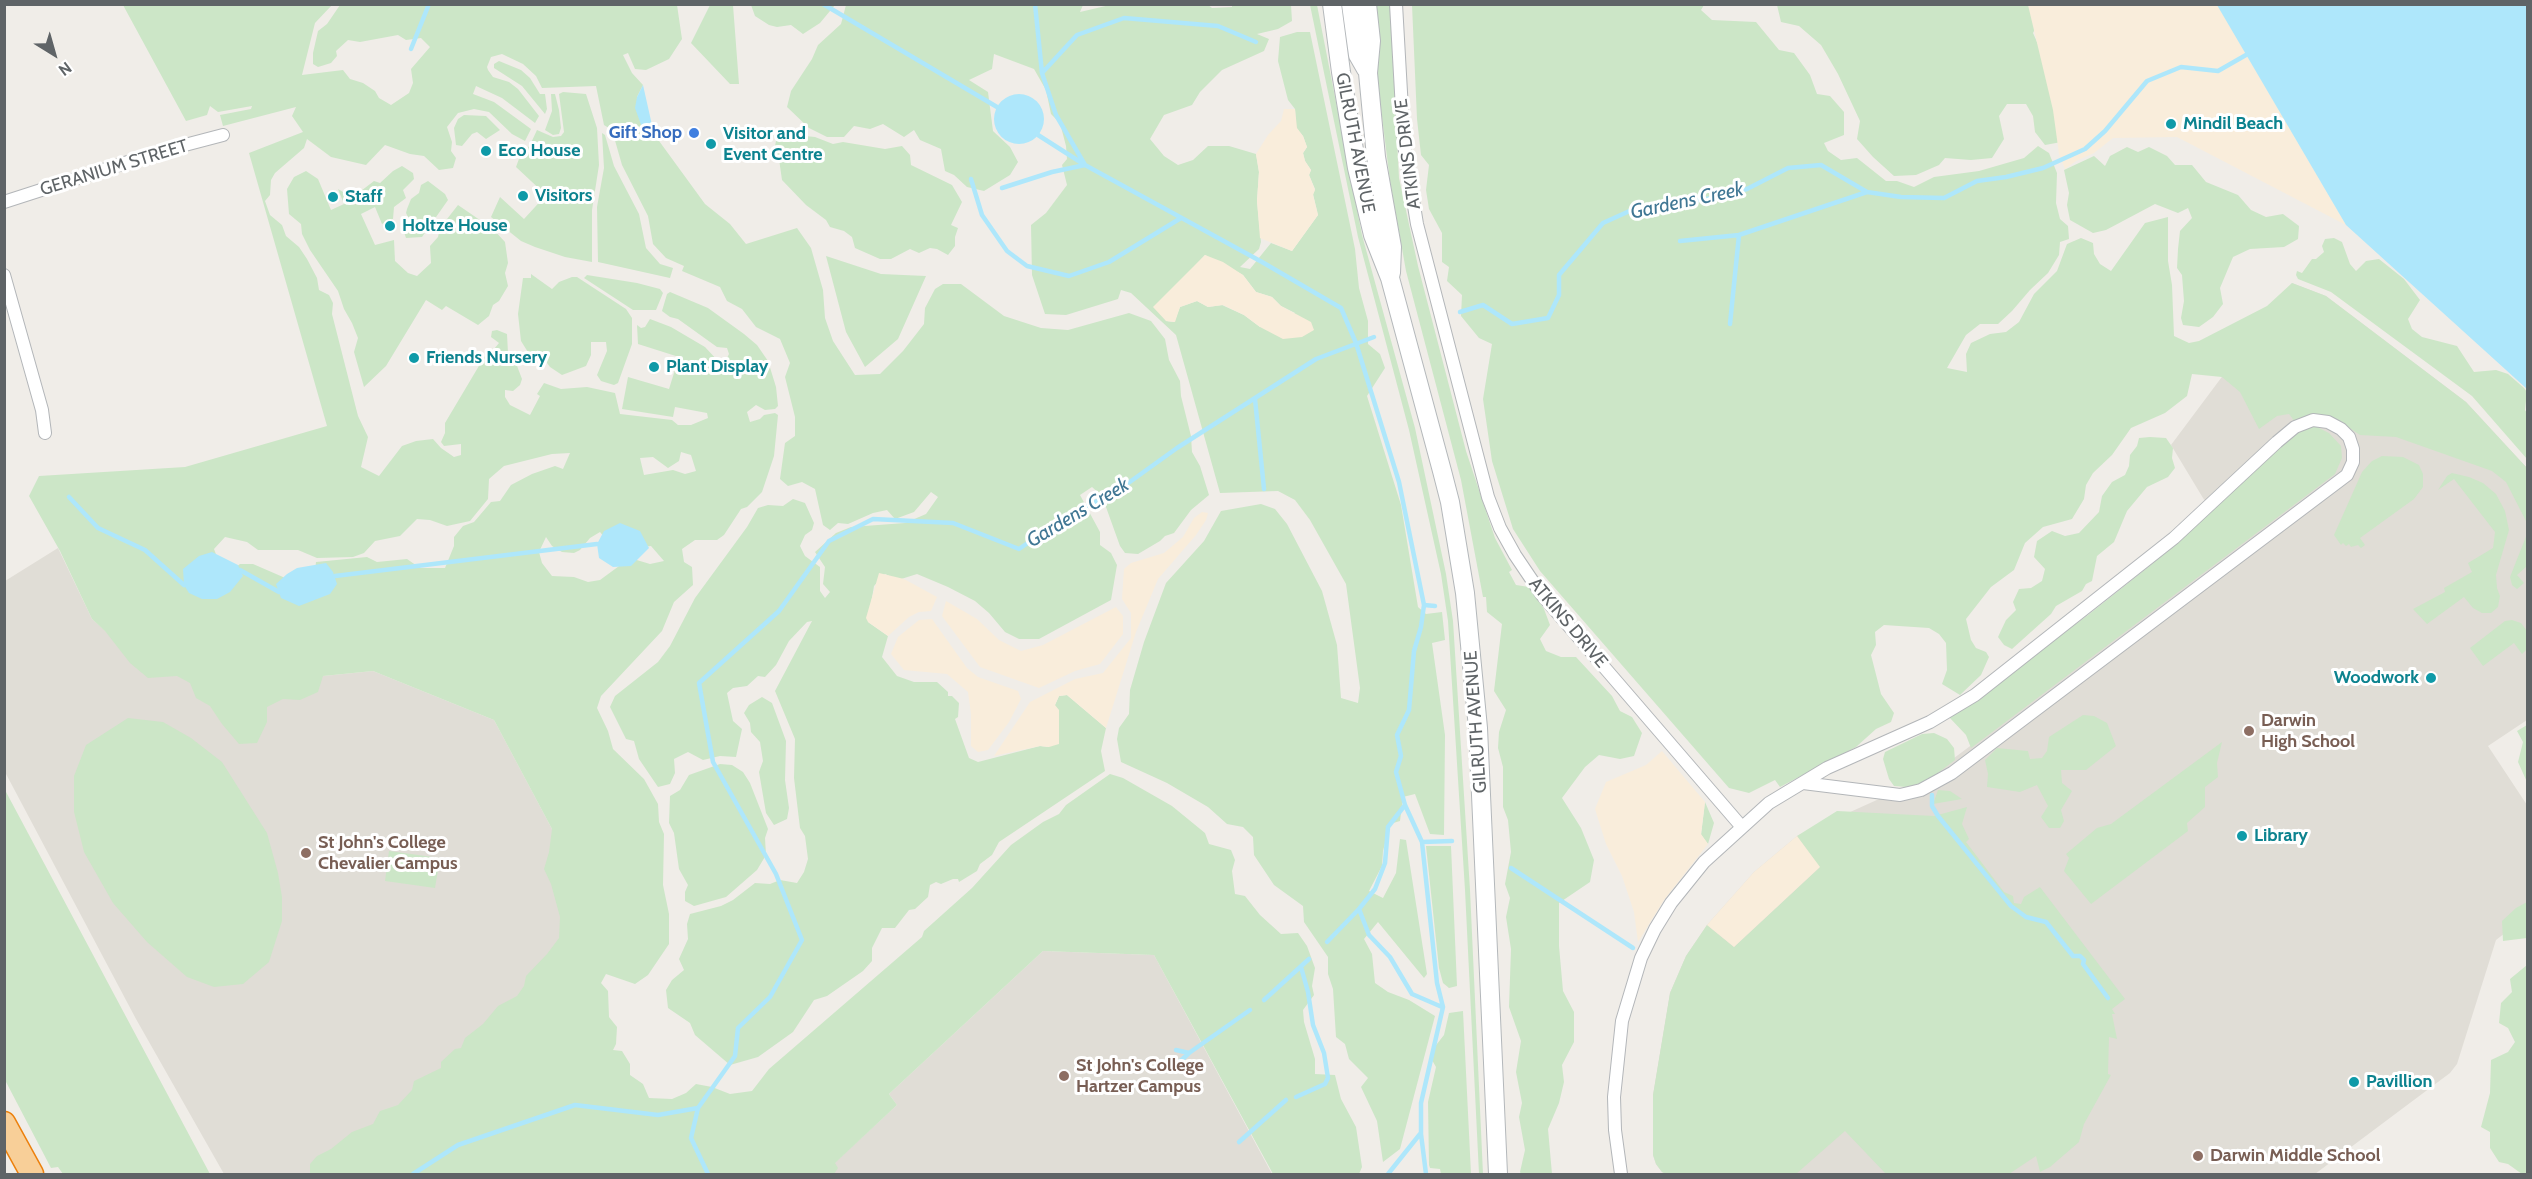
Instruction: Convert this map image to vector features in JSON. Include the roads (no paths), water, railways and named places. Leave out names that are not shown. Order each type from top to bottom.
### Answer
[{"type":"highway","points":[[4,1123],[32,1174]]},
{"type":"street","name":"GILRUTH AVENUE","points":[[1332,4],[1357,168],[1373,235],[1390,278],[1450,502],[1470,632],[1479,750],[1498,1174]]},
{"type":"street","points":[[1351,4],[1358,55],[1368,73]]},
{"type":"street","name":"GILRUTH AVENUE","points":[[1367,4],[1371,41],[1368,73],[1376,157],[1392,247],[1390,278]]},
{"type":"street","name":"ATKINS DRIVE","points":[[1396,4],[1404,145],[1417,224],[1488,497],[1500,528],[1542,595],[1741,826]]},
{"type":"street","name":"GERANIUM STREET","points":[[4,202],[162,151],[223,135]]},
{"type":"street","points":[[4,275],[39,400],[45,433]]},
{"type":"street","points":[[1621,1174],[1615,1130],[1616,1059],[1622,1021],[1641,958],[1671,903],[1704,862],[1769,803],[1827,768],[1930,722],[1975,694],[2174,538],[2295,427],[2313,420],[2328,422],[2341,429],[2349,437],[2353,462],[2347,475],[1952,774],[1921,790],[1900,795],[1803,783]]},
{"type":"water","points":[[2217,5],[2527,5],[2527,389],[2346,225]]},
{"type":"water","points":[[643,85],[654,134],[644,133],[635,108]]},
{"type":"water","points":[[1019,94],[1037,101],[1044,119],[1037,137],[1019,144],[1001,137],[994,119],[1001,101]]},
{"type":"water","points":[[620,523],[640,531],[649,548],[631,566],[613,567],[599,558],[597,544],[604,531]]},
{"type":"water","points":[[212,552],[238,565],[243,576],[230,592],[217,599],[202,599],[189,593],[184,585],[183,569],[199,556]]},
{"type":"water","points":[[326,563],[333,572],[337,584],[330,594],[299,606],[281,598],[276,584],[287,574],[297,568]]},
{"type":"waterway","points":[[411,49],[429,4]]},
{"type":"waterway","points":[[823,4],[997,107]]},
{"type":"waterway","points":[[1002,188],[1052,172],[1085,165],[1056,115],[1042,73],[1035,4]]},
{"type":"waterway","points":[[1042,73],[1077,35],[1124,18],[1218,26],[1256,42]]},
{"type":"waterway","name":"Gardens Creek","points":[[1460,312],[1483,305],[1512,324],[1548,318],[1559,295],[1559,275],[1603,223],[1634,209],[1713,198],[1747,189],[1788,168],[1821,165],[1867,192],[1901,197],[1944,198],[1977,181],[2043,168],[2085,149],[2105,131],[2147,81],[2181,67],[2218,71],[2246,55]]},
{"type":"waterway","points":[[1038,135],[1085,165],[1341,308],[1356,343],[1399,482],[1424,605],[1435,606]]},
{"type":"waterway","points":[[971,179],[982,215],[1007,251],[1027,266],[1069,276],[1109,262],[1181,218]]},
{"type":"waterway","points":[[1680,241],[1739,235],[1867,192]]},
{"type":"waterway","points":[[1730,324],[1739,235]]},
{"type":"waterway","name":"Gardens Creek","points":[[413,1174],[458,1145],[575,1105],[658,1115],[698,1108],[735,1056],[738,1028],[770,997],[802,940],[776,874],[713,762],[699,683],[779,611],[829,541],[873,519],[953,523],[1019,549],[1064,518],[1120,489],[1177,448],[1316,359],[1374,337]]},
{"type":"waterway","points":[[1255,399],[1264,489]]},
{"type":"waterway","points":[[69,497],[98,528],[145,550],[184,585]]},
{"type":"waterway","points":[[335,576],[597,544]]},
{"type":"waterway","points":[[240,570],[279,592]]},
{"type":"waterway","points":[[1424,605],[1414,651],[1409,710],[1397,735],[1401,756],[1396,772],[1405,805],[1422,842],[1437,983],[1443,1007],[1421,1103],[1421,1134],[1426,1174]]},
{"type":"waterway","points":[[1932,795],[1932,806],[1938,816],[2011,906],[2026,917],[2046,922],[2073,956],[2080,956],[2084,960],[2083,964],[2108,998]]},
{"type":"waterway","points":[[1405,805],[1388,827],[1385,863],[1375,889],[1359,909],[1369,935],[1390,957],[1412,994],[1442,1007]]},
{"type":"waterway","points":[[1422,842],[1452,841]]},
{"type":"waterway","points":[[1511,868],[1633,948]]},
{"type":"waterway","points":[[1327,942],[1359,909]]},
{"type":"waterway","points":[[1264,1000],[1309,959]]},
{"type":"waterway","points":[[1296,1097],[1325,1084],[1328,1078],[1324,1053],[1313,1025],[1301,967]]},
{"type":"waterway","points":[[1173,1068],[1189,1053],[1250,1010]]},
{"type":"waterway","points":[[1176,1050],[1189,1053]]},
{"type":"waterway","points":[[1239,1142],[1286,1100]]},
{"type":"waterway","points":[[698,1108],[691,1138],[708,1174]]},
{"type":"waterway","points":[[1388,1174],[1420,1134]]},
{"type":"place","name":"Mindil Beach","points":[[2171,124]]},
{"type":"place","name":"Gift Shop","points":[[694,133]]},
{"type":"place","name":"Visitor and Event Centre","points":[[711,144]]},
{"type":"place","name":"Eco House","points":[[486,151]]},
{"type":"place","name":"Visitors","points":[[523,196]]},
{"type":"place","name":"Staff","points":[[333,197]]},
{"type":"place","name":"Holtze House","points":[[390,226]]},
{"type":"place","name":"Friends Nursery","points":[[414,358]]},
{"type":"place","name":"Plant Display","points":[[654,367]]},
{"type":"place","name":"Woodwork","points":[[2431,678]]},
{"type":"place","name":"Darwin High School","points":[[2249,731]]},
{"type":"place","name":"Library","points":[[2242,836]]},
{"type":"place","name":"St John's College Chevalier Campus","points":[[306,853]]},
{"type":"place","name":"St John's College Hartzer Campus","points":[[1064,1076]]},
{"type":"place","name":"Pavillion","points":[[2354,1082]]},
{"type":"place","name":"Darwin Middle School","points":[[2198,1156]]}]
